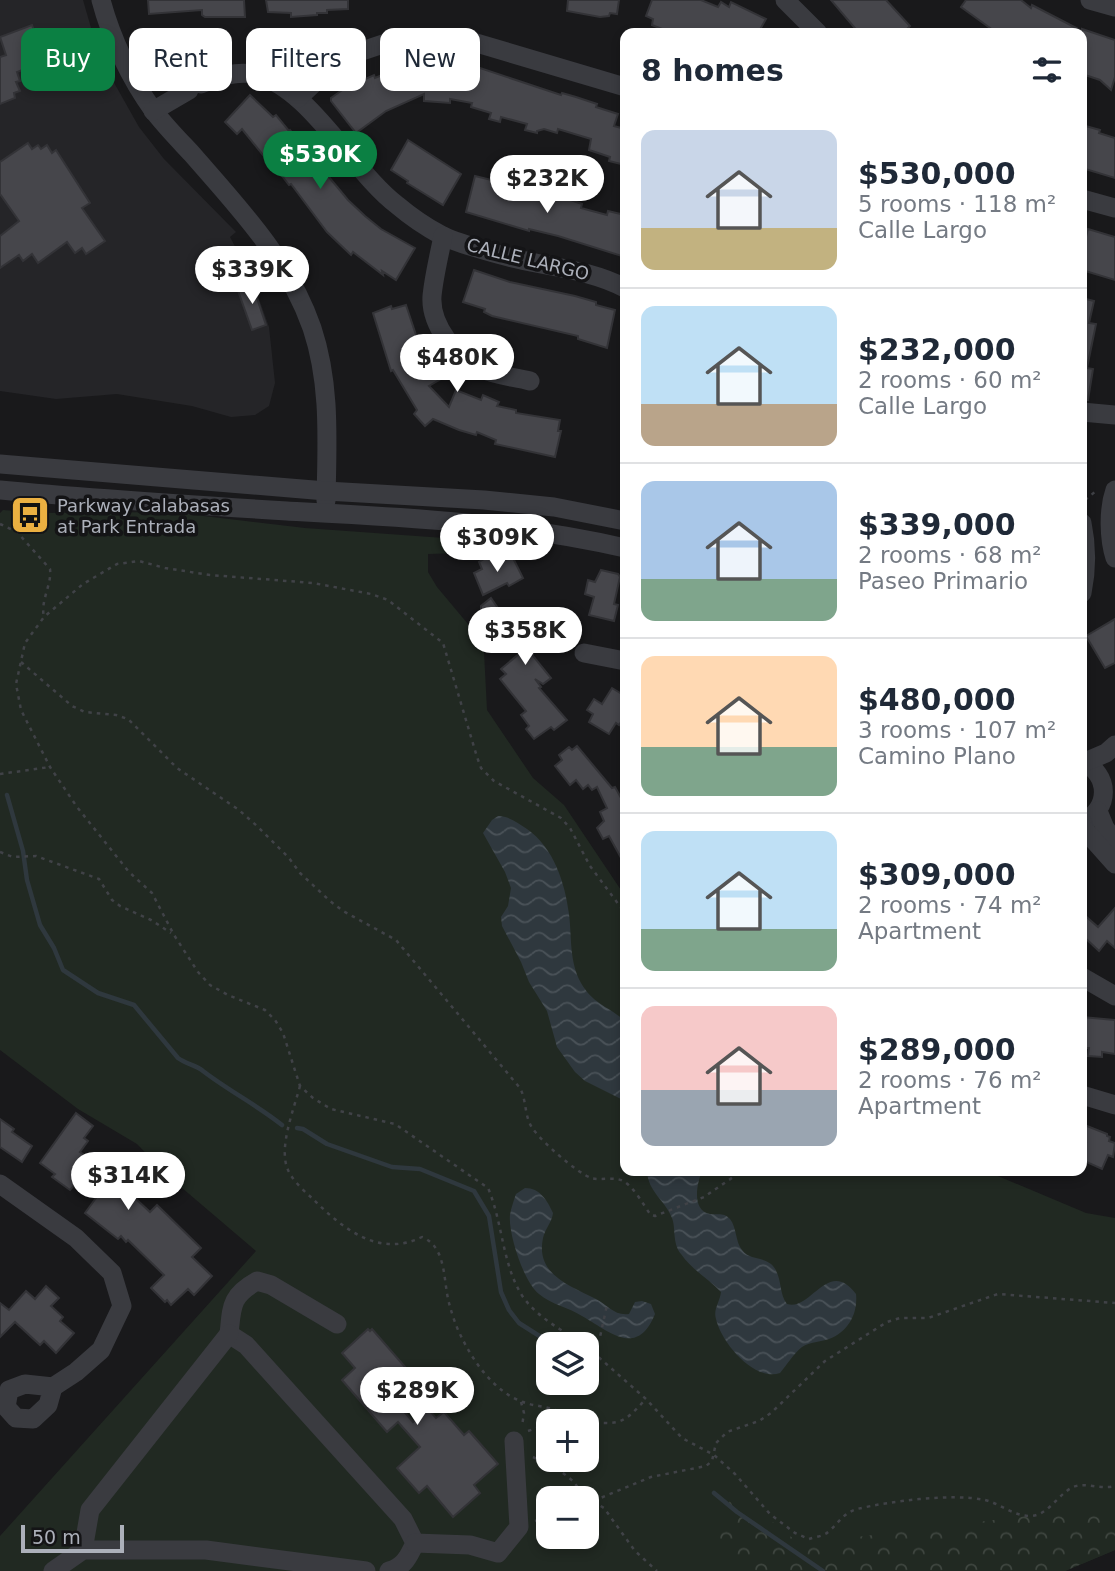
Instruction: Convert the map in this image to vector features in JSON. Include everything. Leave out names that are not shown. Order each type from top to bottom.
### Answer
[{"type":"street","points":[[101,0],[125,62],[153,111],[264,236],[282,263],[312,327],[322,362],[328,407],[325,513]]},
{"type":"street","points":[[785,0],[813,28]]},
{"type":"street","points":[[1090,0],[1115,7]]},
{"type":"street","points":[[298,98],[330,68],[356,53],[386,43],[426,38],[463,39],[620,86]]},
{"type":"street","name":"CALLE LARGO","points":[[153,111],[195,87],[227,74],[252,74],[273,80],[298,98],[368,179],[396,205],[443,236],[516,259],[564,267],[620,286]]},
{"type":"street","points":[[1087,200],[1115,208]]},
{"type":"street","points":[[443,236],[432,299],[435,319],[445,336],[460,355],[481,369],[530,381]]},
{"type":"street","points":[[1087,412],[1115,415]]},
{"type":"street","points":[[0,464],[326,491],[484,500],[554,508],[620,520]]},
{"type":"street","points":[[0,490],[498,525],[620,547]]},
{"type":"street","points":[[1109,490],[1112,548],[1115,558]]},
{"type":"street","points":[[584,653],[620,660]]},
{"type":"street","points":[[1087,760],[1106,753],[1115,745]]},
{"type":"street","points":[[1087,765],[1098,774],[1104,790]]},
{"type":"street","points":[[1115,773],[1090,816],[1105,828],[1115,841]]},
{"type":"street","points":[[1087,833],[1115,864]]},
{"type":"street","points":[[1087,980],[1115,996]]},
{"type":"street","points":[[1087,1097],[1115,1105]]},
{"type":"street","points":[[0,1184],[76,1238],[113,1273],[122,1306],[101,1350],[76,1372],[53,1387]]},
{"type":"street","points":[[83,1550],[90,1510],[229,1334],[232,1303],[243,1289],[257,1281],[271,1285],[337,1324]]},
{"type":"street","points":[[229,1334],[246,1345],[403,1519],[415,1543]]},
{"type":"street","points":[[415,1543],[470,1545],[498,1553],[519,1527],[515,1448]]},
{"type":"street","points":[[389,1571],[397,1569],[407,1559],[415,1543]]},
{"type":"street","points":[[52,1571],[83,1550],[206,1549],[366,1571]]},
{"type":"path","points":[[1087,498],[1097,491],[1109,490]]},
{"type":"path","points":[[0,524],[17,532],[50,569],[51,575],[42,610],[44,617]]},
{"type":"path","points":[[565,1332],[544,1318],[524,1297],[512,1276],[495,1205],[488,1188],[395,1124],[331,1109],[313,1098],[300,1086],[283,1033],[275,1020],[265,1010],[211,985],[198,972],[174,935],[152,892],[129,872],[76,807],[50,767],[21,710],[16,684],[25,643],[44,617],[83,584],[127,561],[210,575],[313,583],[388,600],[443,643],[481,768],[486,775],[561,818],[570,828],[590,866],[620,906]]},
{"type":"path","points":[[21,662],[72,706],[85,712],[128,719],[177,768],[229,803],[257,826],[330,901],[396,940],[520,1088],[524,1096],[528,1123],[534,1132],[581,1173],[593,1178],[620,1179],[626,1182],[650,1214],[655,1216],[704,1197],[735,1176]]},
{"type":"path","points":[[0,774],[50,767]]},
{"type":"path","points":[[0,852],[15,857],[33,856],[99,879],[112,900],[120,906],[151,920],[174,935]]},
{"type":"path","points":[[300,1086],[284,1149],[288,1170],[300,1187],[351,1231],[376,1243],[407,1244],[422,1237],[429,1240],[444,1268],[449,1302],[461,1337],[486,1374],[499,1388],[521,1402],[552,1409]]},
{"type":"path","points":[[599,1499],[651,1477],[706,1466],[712,1461],[716,1443],[727,1432],[759,1421],[771,1413],[825,1361],[887,1322],[900,1318],[928,1318],[998,1294],[1013,1293],[1115,1303]]},
{"type":"path","points":[[599,1338],[607,1306]]},
{"type":"path","points":[[599,1357],[646,1399],[682,1438],[714,1455],[735,1474],[769,1514],[795,1533],[809,1539],[827,1533],[840,1518],[855,1510],[945,1498],[983,1500],[1019,1515],[1033,1516],[1041,1513],[1071,1488],[1081,1485],[1106,1489],[1115,1486]]},
{"type":"path","points":[[599,1421],[615,1422],[628,1417],[646,1399]]},
{"type":"path","points":[[515,1448],[524,1413],[521,1402]]},
{"type":"path","points":[[515,1448],[526,1432],[536,1428]]},
{"type":"path","points":[[515,1448],[558,1469],[577,1486]]},
{"type":"path","points":[[599,1504],[640,1557],[657,1571]]},
{"type":"shaded area","points":[[0,0],[83,0],[91,28],[21,28],[21,91],[115,91],[115,84],[139,127],[164,159],[236,232],[230,237],[251,277],[269,327],[275,383],[269,406],[255,415],[231,417],[192,406],[117,394],[56,399],[0,391]]},
{"type":"green space","points":[[3,510],[41,513],[170,512],[305,528],[458,539],[459,553],[428,554],[428,572],[473,630],[484,652],[487,710],[533,778],[564,805],[620,889],[620,1176],[998,1176],[1086,1213],[1115,1218],[1115,1550],[1065,1571],[0,1571],[0,1536],[256,1251],[168,1176],[137,1144],[78,1109],[0,1050],[0,513]]},
{"type":"green space","points":[[734,1491],[800,1544],[1099,1507],[1115,1527],[1115,1550],[1065,1571],[747,1571],[712,1543]]},
{"type":"water","points":[[498,816],[506,817],[527,829],[544,846],[557,867],[567,902],[577,975],[591,996],[620,1017],[620,1098],[585,1081],[557,1047],[547,1011],[529,982],[502,926],[501,917],[508,906],[511,888],[483,833]]},
{"type":"water","points":[[700,1176],[697,1189],[700,1207],[710,1214],[728,1217],[742,1250],[775,1268],[787,1304],[804,1301],[828,1283],[837,1281],[846,1284],[856,1294],[856,1301],[853,1315],[846,1327],[836,1336],[802,1347],[780,1373],[760,1372],[750,1366],[732,1349],[719,1328],[715,1312],[721,1292],[678,1250],[672,1218],[648,1178]]},
{"type":"water","points":[[525,1188],[539,1192],[553,1213],[543,1238],[542,1251],[550,1270],[566,1284],[619,1313],[629,1314],[635,1302],[651,1304],[655,1314],[640,1335],[622,1338],[549,1301],[533,1288],[518,1257],[510,1223],[510,1212],[516,1194]]},
{"type":"building","points":[[148,0],[244,0],[245,17],[205,17],[202,10],[149,14]]},
{"type":"building","points":[[266,0],[348,0],[348,9],[291,17],[291,13],[268,12]]},
{"type":"building","points":[[568,0],[619,0],[617,14],[610,13],[609,16],[600,17],[567,11]]},
{"type":"building","points":[[652,0],[701,0],[718,7],[721,2],[729,7],[731,2],[766,19],[761,28],[660,28],[652,25],[653,19],[646,16]]},
{"type":"building","points":[[831,0],[886,0],[910,26],[908,28],[855,28]]},
{"type":"building","points":[[966,0],[1021,0],[1031,8],[1032,5],[1076,28],[990,28],[961,7]]},
{"type":"building","points":[[21,29],[21,70],[17,72],[20,81],[16,82],[20,91],[14,93],[15,98],[0,104],[0,57],[6,55],[0,37]]},
{"type":"building","points":[[1087,31],[1115,40],[1115,77],[1111,90],[1100,80],[1087,76]]},
{"type":"building","points":[[480,68],[597,104],[596,107],[618,114],[614,126],[620,128],[620,164],[609,161],[610,157],[589,150],[591,139],[558,129],[557,133],[544,129],[537,133],[525,130],[527,124],[501,117],[500,122],[489,119],[491,113],[471,107],[472,103],[450,99],[450,103],[424,101],[424,94],[386,111],[356,133],[331,98],[341,91],[366,91],[366,79],[374,75],[375,78],[380,76],[380,91],[480,91]]},
{"type":"building","points":[[250,95],[273,117],[276,115],[348,200],[365,216],[381,229],[415,248],[396,280],[382,271],[383,275],[353,252],[351,255],[327,232],[291,184],[289,185],[242,129],[237,134],[225,122]]},
{"type":"building","points":[[1087,126],[1115,138],[1115,178],[1087,170]]},
{"type":"building","points":[[408,140],[461,174],[443,205],[391,170]]},
{"type":"building","points":[[28,143],[32,149],[38,145],[41,149],[47,145],[52,153],[56,150],[90,203],[82,208],[105,241],[86,254],[82,248],[75,253],[67,242],[38,263],[32,254],[23,261],[19,255],[0,268],[0,236],[19,221],[0,194],[0,162]]},
{"type":"building","points":[[475,176],[539,189],[582,204],[581,208],[607,215],[608,211],[620,214],[620,255],[558,236],[529,231],[466,212]]},
{"type":"building","points":[[1088,229],[1115,237],[1115,280],[1087,272]]},
{"type":"building","points":[[474,270],[510,282],[575,296],[615,310],[607,348],[578,339],[578,336],[492,316],[484,312],[485,309],[463,302]]},
{"type":"building","points":[[252,283],[266,325],[252,330],[237,288]]},
{"type":"building","points":[[1087,299],[1094,301],[1089,323],[1096,324],[1087,368]]},
{"type":"building","points":[[406,305],[420,347],[423,346],[441,379],[429,386],[449,407],[456,390],[481,400],[483,395],[499,402],[497,406],[516,410],[516,413],[560,420],[558,431],[561,431],[555,457],[495,444],[496,440],[477,432],[476,435],[459,430],[433,419],[425,426],[414,414],[417,410],[393,370],[391,371],[373,313],[391,306],[392,309]]},
{"type":"building","points":[[1087,368],[1093,369],[1087,400]]},
{"type":"building","points":[[491,555],[496,565],[512,556],[523,578],[483,595],[474,573],[482,569],[479,562]]},
{"type":"building","points":[[601,570],[618,574],[620,577],[614,604],[618,605],[614,621],[589,615],[594,597],[585,594],[588,580],[595,582]]},
{"type":"building","points":[[491,598],[500,611],[526,612],[526,608],[542,609],[542,631],[534,631],[533,656],[551,678],[543,684],[535,679],[541,687],[539,688],[567,720],[554,730],[551,727],[534,739],[526,729],[529,726],[521,715],[526,711],[500,679],[506,674],[501,669],[526,648],[497,646],[498,618],[481,618],[481,606]]},
{"type":"building","points":[[1115,619],[1115,663],[1105,668],[1087,635]]},
{"type":"building","points":[[612,688],[620,693],[620,724],[616,723],[609,734],[589,722],[593,714],[587,710],[594,699],[602,704]]},
{"type":"building","points":[[577,746],[620,796],[620,856],[609,836],[603,839],[597,828],[604,821],[600,812],[607,808],[597,787],[592,790],[588,785],[583,789],[576,780],[570,785],[555,766],[562,760],[559,755],[569,747],[572,750]]},
{"type":"building","points":[[1115,908],[1115,948],[1107,941],[1099,951],[1087,940],[1087,917],[1098,927]]},
{"type":"building","points":[[1087,1017],[1115,1020],[1115,1054],[1102,1052],[1102,1057],[1088,1056]]},
{"type":"building","points":[[76,1113],[93,1126],[84,1138],[88,1141],[80,1152],[113,1176],[124,1160],[131,1165],[133,1162],[146,1172],[144,1174],[151,1179],[136,1199],[150,1212],[157,1205],[201,1248],[192,1257],[212,1276],[194,1295],[188,1289],[171,1305],[167,1300],[165,1302],[151,1288],[164,1275],[128,1240],[126,1242],[121,1236],[118,1239],[85,1213],[96,1198],[76,1183],[70,1190],[52,1177],[55,1174],[40,1163]]},
{"type":"building","points":[[0,1119],[14,1129],[12,1132],[32,1146],[22,1162],[0,1147]]},
{"type":"building","points":[[1087,1126],[1107,1134],[1109,1141],[1115,1143],[1113,1157],[1108,1155],[1102,1169],[1087,1162]]},
{"type":"building","points":[[46,1286],[59,1298],[51,1306],[63,1317],[60,1321],[74,1333],[56,1353],[44,1341],[40,1345],[15,1322],[0,1337],[0,1303],[9,1310],[26,1291],[35,1299]]},
{"type":"building","points":[[368,1329],[372,1329],[412,1375],[412,1386],[395,1401],[413,1422],[428,1409],[436,1418],[444,1412],[464,1435],[469,1431],[498,1464],[474,1485],[480,1493],[453,1517],[427,1486],[419,1493],[397,1468],[420,1447],[398,1422],[387,1432],[342,1380],[355,1368],[342,1353]]},
{"type":"waterway","points":[[7,795],[40,925],[63,970],[98,993],[134,1005],[178,1058],[200,1069],[282,1125]]},
{"type":"waterway","points":[[297,1128],[327,1144],[392,1167],[420,1169],[474,1191],[489,1216],[501,1292],[509,1310],[519,1323],[536,1334]]},
{"type":"waterway","points":[[714,1493],[823,1571]]},
{"type":"place","name":"Parkway Calabasas at Park Entrada","points":[[30,515]]}]
